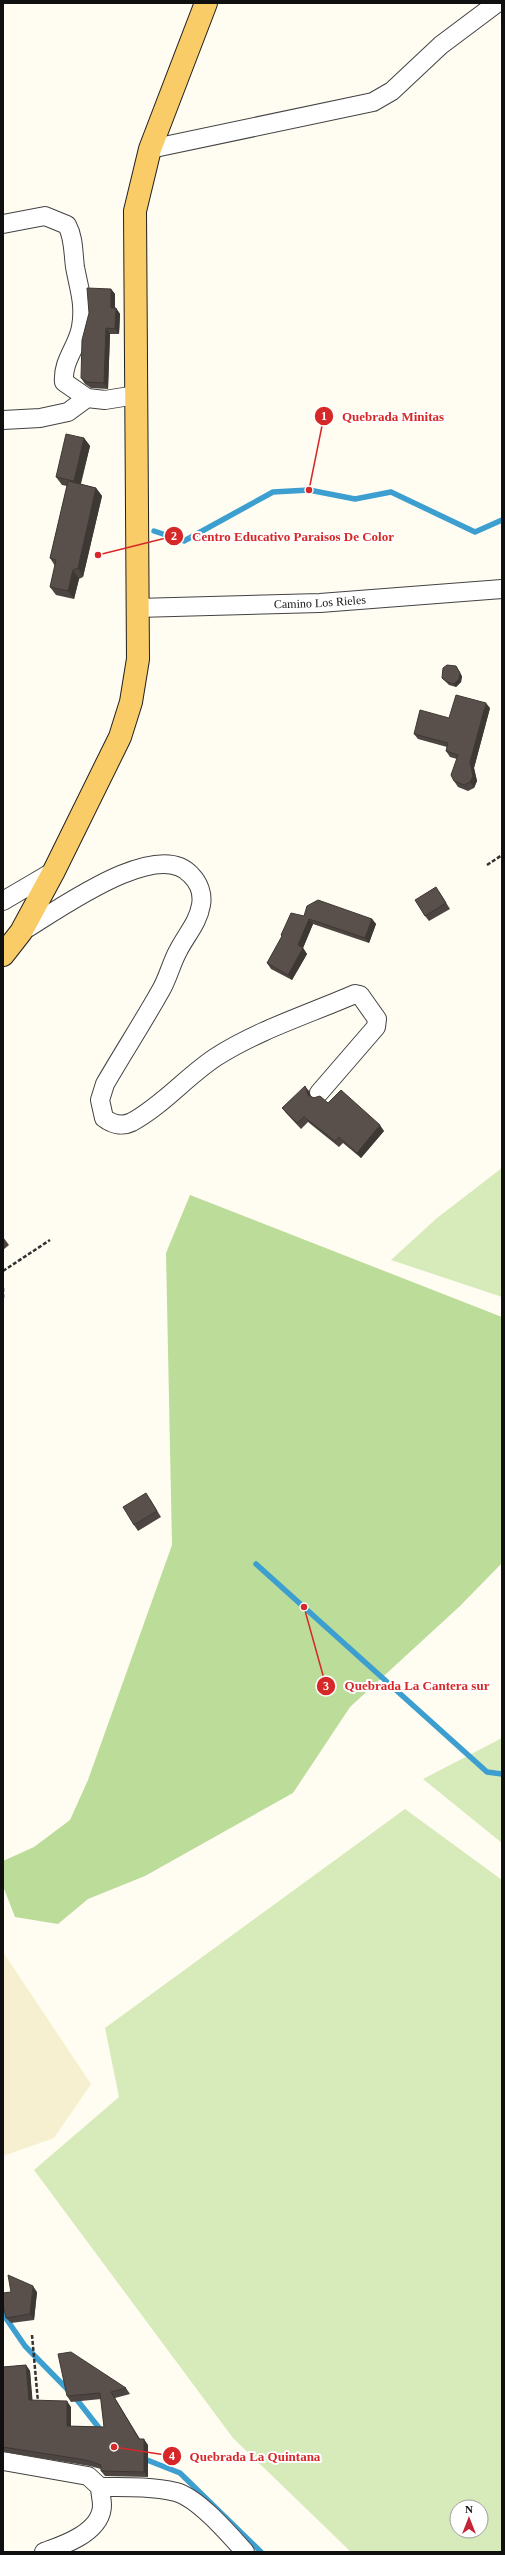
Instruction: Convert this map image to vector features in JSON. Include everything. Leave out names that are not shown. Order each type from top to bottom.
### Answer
[{"type":"main road","points":[[3,955],[20,932],[54,871],[120,737],[131,702],[138,659],[135,211],[150,149],[206,3]]},
{"type":"street","points":[[150,149],[372,102],[392,91],[441,45],[497,3]]},
{"type":"street","points":[[3,224],[45,216],[67,225],[72,234],[75,267],[83,297],[81,328],[69,355],[64,382],[87,398],[105,400],[136,395]]},
{"type":"street","points":[[3,420],[40,418],[68,412],[87,398]]},
{"type":"street","name":"Camino Los Rieles","points":[[137,608],[320,603],[502,589]]},
{"type":"street","points":[[20,932],[133,868],[169,863],[182,868],[190,873],[199,885],[202,904],[197,921],[178,950],[161,989],[106,1084],[100,1100],[104,1118],[122,1125],[132,1122],[174,1091],[190,1074],[218,1056],[267,1032],[355,994],[360,995],[377,1018],[376,1027],[319,1093]]},
{"type":"street","points":[[3,901],[54,871]]},
{"type":"street","points":[[3,2462],[88,2476],[100,2487],[102,2507],[96,2523],[70,2544],[44,2552]]},
{"type":"street","points":[[100,2487],[140,2487],[176,2492],[188,2498],[229,2534],[245,2552]]},
{"type":"path","points":[[488,865],[502,855]]},
{"type":"path","points":[[3,1271],[50,1240]]},
{"type":"path","points":[[3,1288],[3,1300]]},
{"type":"path","points":[[32,2335],[38,2407]]},
{"type":"shaded area","points":[[3,1952],[91,2084],[54,2138],[3,2156]]},
{"type":"green space","points":[[502,1168],[502,1297],[391,1260],[437,1218]]},
{"type":"green space","points":[[190,1195],[502,1317],[502,1563],[460,1606],[350,1707],[293,1793],[145,1876],[88,1899],[58,1924],[15,1917],[3,1886],[3,1861],[34,1847],[70,1820],[88,1780],[172,1545],[166,1253]]},
{"type":"green space","points":[[502,1738],[502,1843],[423,1779]]},
{"type":"green space","points":[[405,1809],[502,1880],[502,2552],[351,2552],[233,2438],[34,2170],[119,2097],[105,2028]]},
{"type":"building","points":[[87,288],[111,289],[111,308],[116,308],[115,329],[106,328],[104,383],[87,382],[81,378],[82,340],[89,313]]},
{"type":"building","points":[[66,434],[84,438],[74,481],[56,477]]},
{"type":"building","points":[[68,481],[96,488],[78,568],[73,570],[68,591],[50,587],[56,560],[50,558]]},
{"type":"building","points":[[447,665],[456,666],[460,673],[459,679],[454,684],[447,682],[442,678],[443,668]]},
{"type":"building","points":[[456,695],[486,703],[470,762],[473,776],[470,782],[464,785],[454,781],[451,775],[458,755],[446,751],[448,743],[414,734],[420,710],[449,718]]},
{"type":"building","points":[[436,887],[446,903],[425,916],[415,900]]},
{"type":"building","points":[[318,900],[372,919],[365,938],[309,919],[298,945],[303,948],[288,975],[267,963],[282,936],[281,935],[291,913],[304,916],[307,906]]},
{"type":"building","points":[[305,1086],[308,1095],[313,1098],[320,1096],[328,1103],[341,1090],[380,1125],[357,1153],[339,1137],[335,1141],[304,1117],[297,1123],[282,1108]]},
{"type":"building","points":[[146,1493],[157,1511],[134,1525],[123,1507]]},
{"type":"building","points":[[8,2275],[33,2286],[30,2314],[6,2318],[3,2304],[3,2293],[11,2292]]},
{"type":"building","points":[[71,2352],[126,2388],[111,2392],[139,2439],[144,2439],[144,2472],[101,2471],[101,2465],[86,2460],[3,2447],[3,2367],[26,2365],[29,2400],[67,2401],[67,2426],[104,2427],[100,2393],[67,2396],[58,2354]]},
{"type":"waterway","points":[[154,531],[184,541],[273,492],[309,490],[355,499],[391,492],[475,532],[502,520]]},
{"type":"waterway","points":[[256,1564],[487,1772],[502,1774]]},
{"type":"waterway","points":[[3,2314],[25,2346],[74,2396],[103,2433]]},
{"type":"waterway","points":[[142,2458],[180,2473],[261,2552]]},
{"type":"place","name":"Quebrada Minitas","points":[[309,490]]},
{"type":"place","name":"Centro Educativo Paraisos De Color","points":[[98,555]]},
{"type":"place","name":"Quebrada La Cantera sur","points":[[304,1607]]},
{"type":"place","name":"Quebrada La Quintana","points":[[114,2447]]}]
